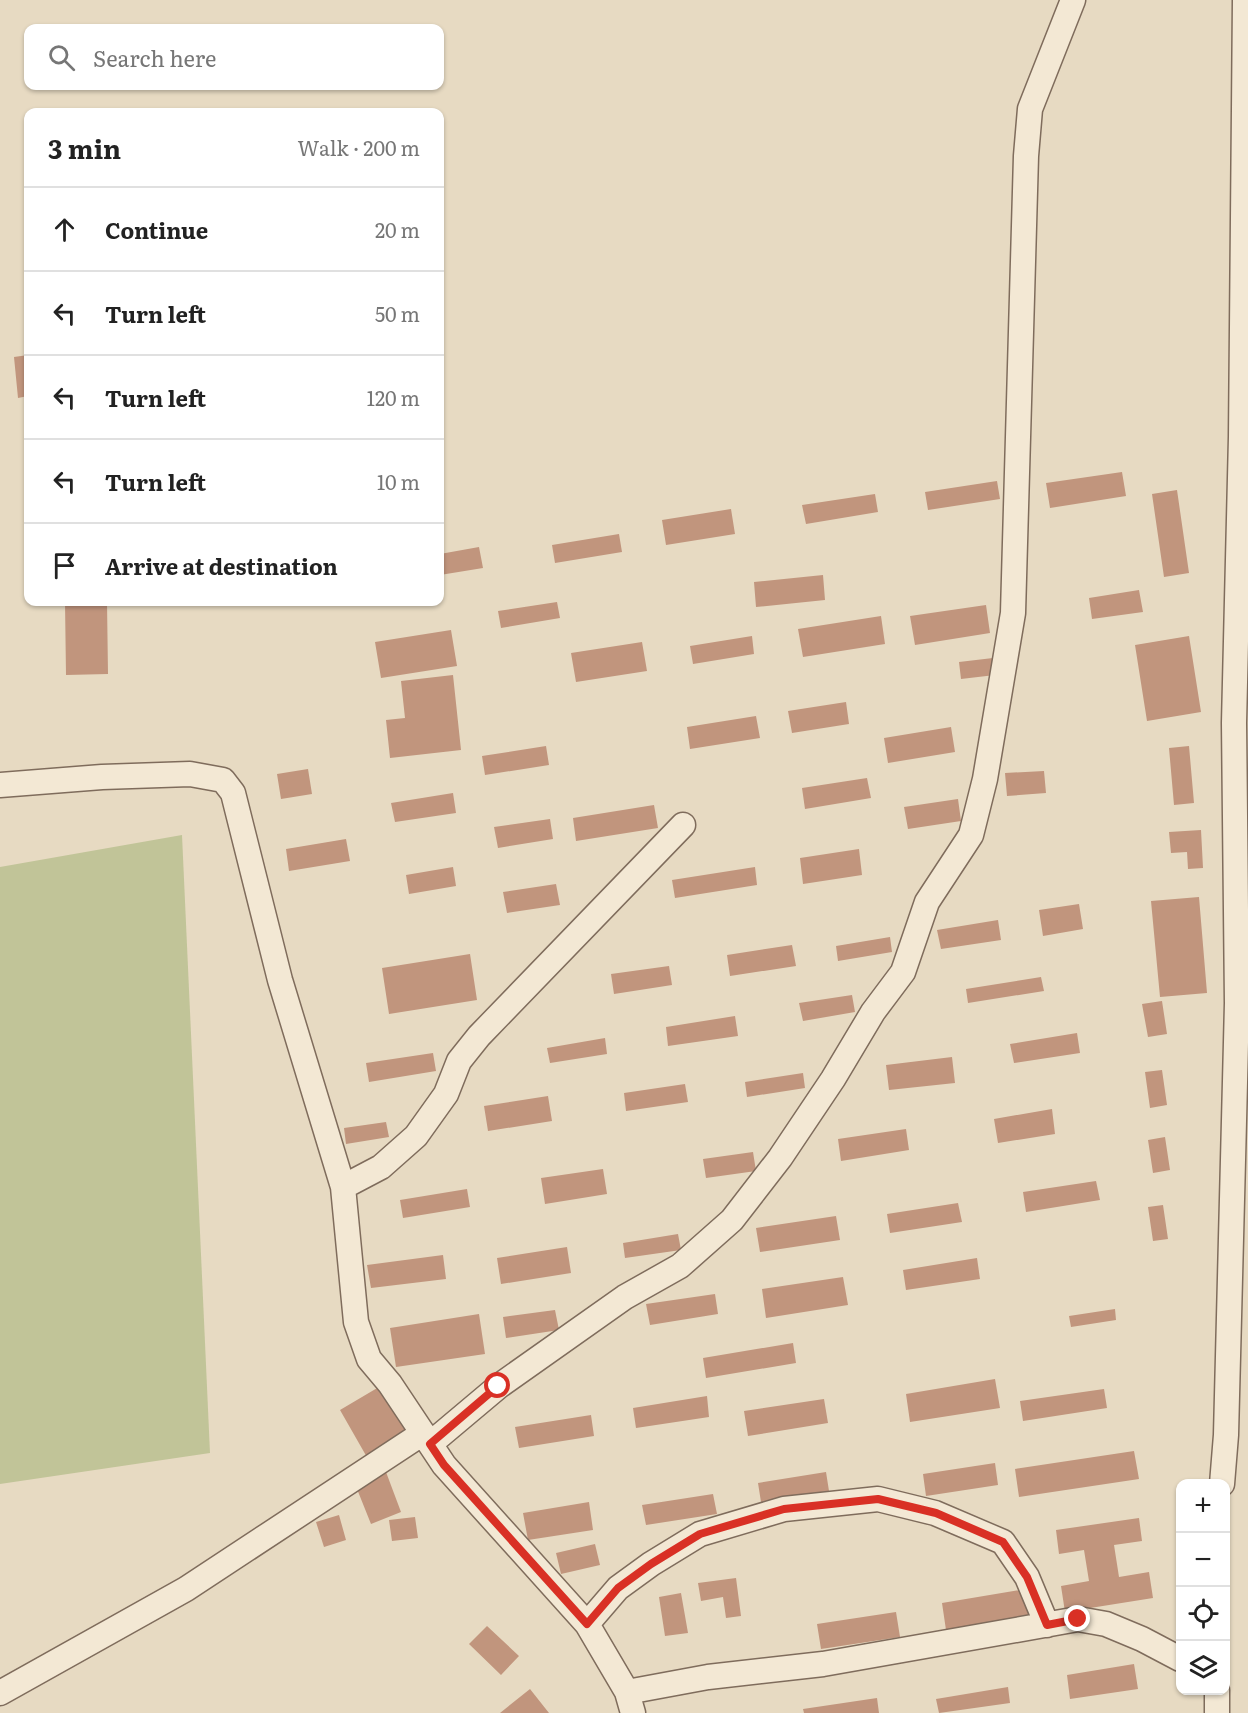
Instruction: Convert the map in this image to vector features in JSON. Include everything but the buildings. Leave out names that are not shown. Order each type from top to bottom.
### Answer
[{"type":"street","points":[[0,1693],[186,1589],[426,1438],[625,1297],[680,1266],[732,1220],[780,1158],[833,1079],[873,1012],[903,972],[927,902],[971,835],[985,779],[1012,613],[1026,156],[1030,109],[1073,0]]},
{"type":"street","points":[[1222,1479],[1226,1435],[1237,1014],[1234,723],[1241,389],[1245,0]]},
{"type":"street","points":[[0,785],[102,777],[190,774],[223,780],[233,793],[280,980],[343,1187],[356,1322],[369,1359],[390,1384],[444,1465],[587,1624],[630,1702],[708,1677],[823,1664],[1078,1619],[1106,1624],[1176,1657]]},
{"type":"street","points":[[343,1187],[381,1167],[416,1136],[446,1094],[459,1061],[479,1036],[683,825]]},
{"type":"street","points":[[587,1624],[618,1588],[651,1564],[700,1534],[784,1509],[878,1499],[936,1513],[1003,1542],[1027,1577],[1047,1625]]},
{"type":"street","points":[[1217,1695],[1217,1713]]},
{"type":"green space","points":[[182,835],[210,1453],[0,1484],[0,867]]},
{"type":"route","points":[[498,1386],[430,1444],[444,1465],[587,1624],[618,1588],[651,1564],[700,1534],[784,1509],[878,1499],[936,1513],[1003,1542],[1027,1577],[1047,1625],[1078,1619]]}]
